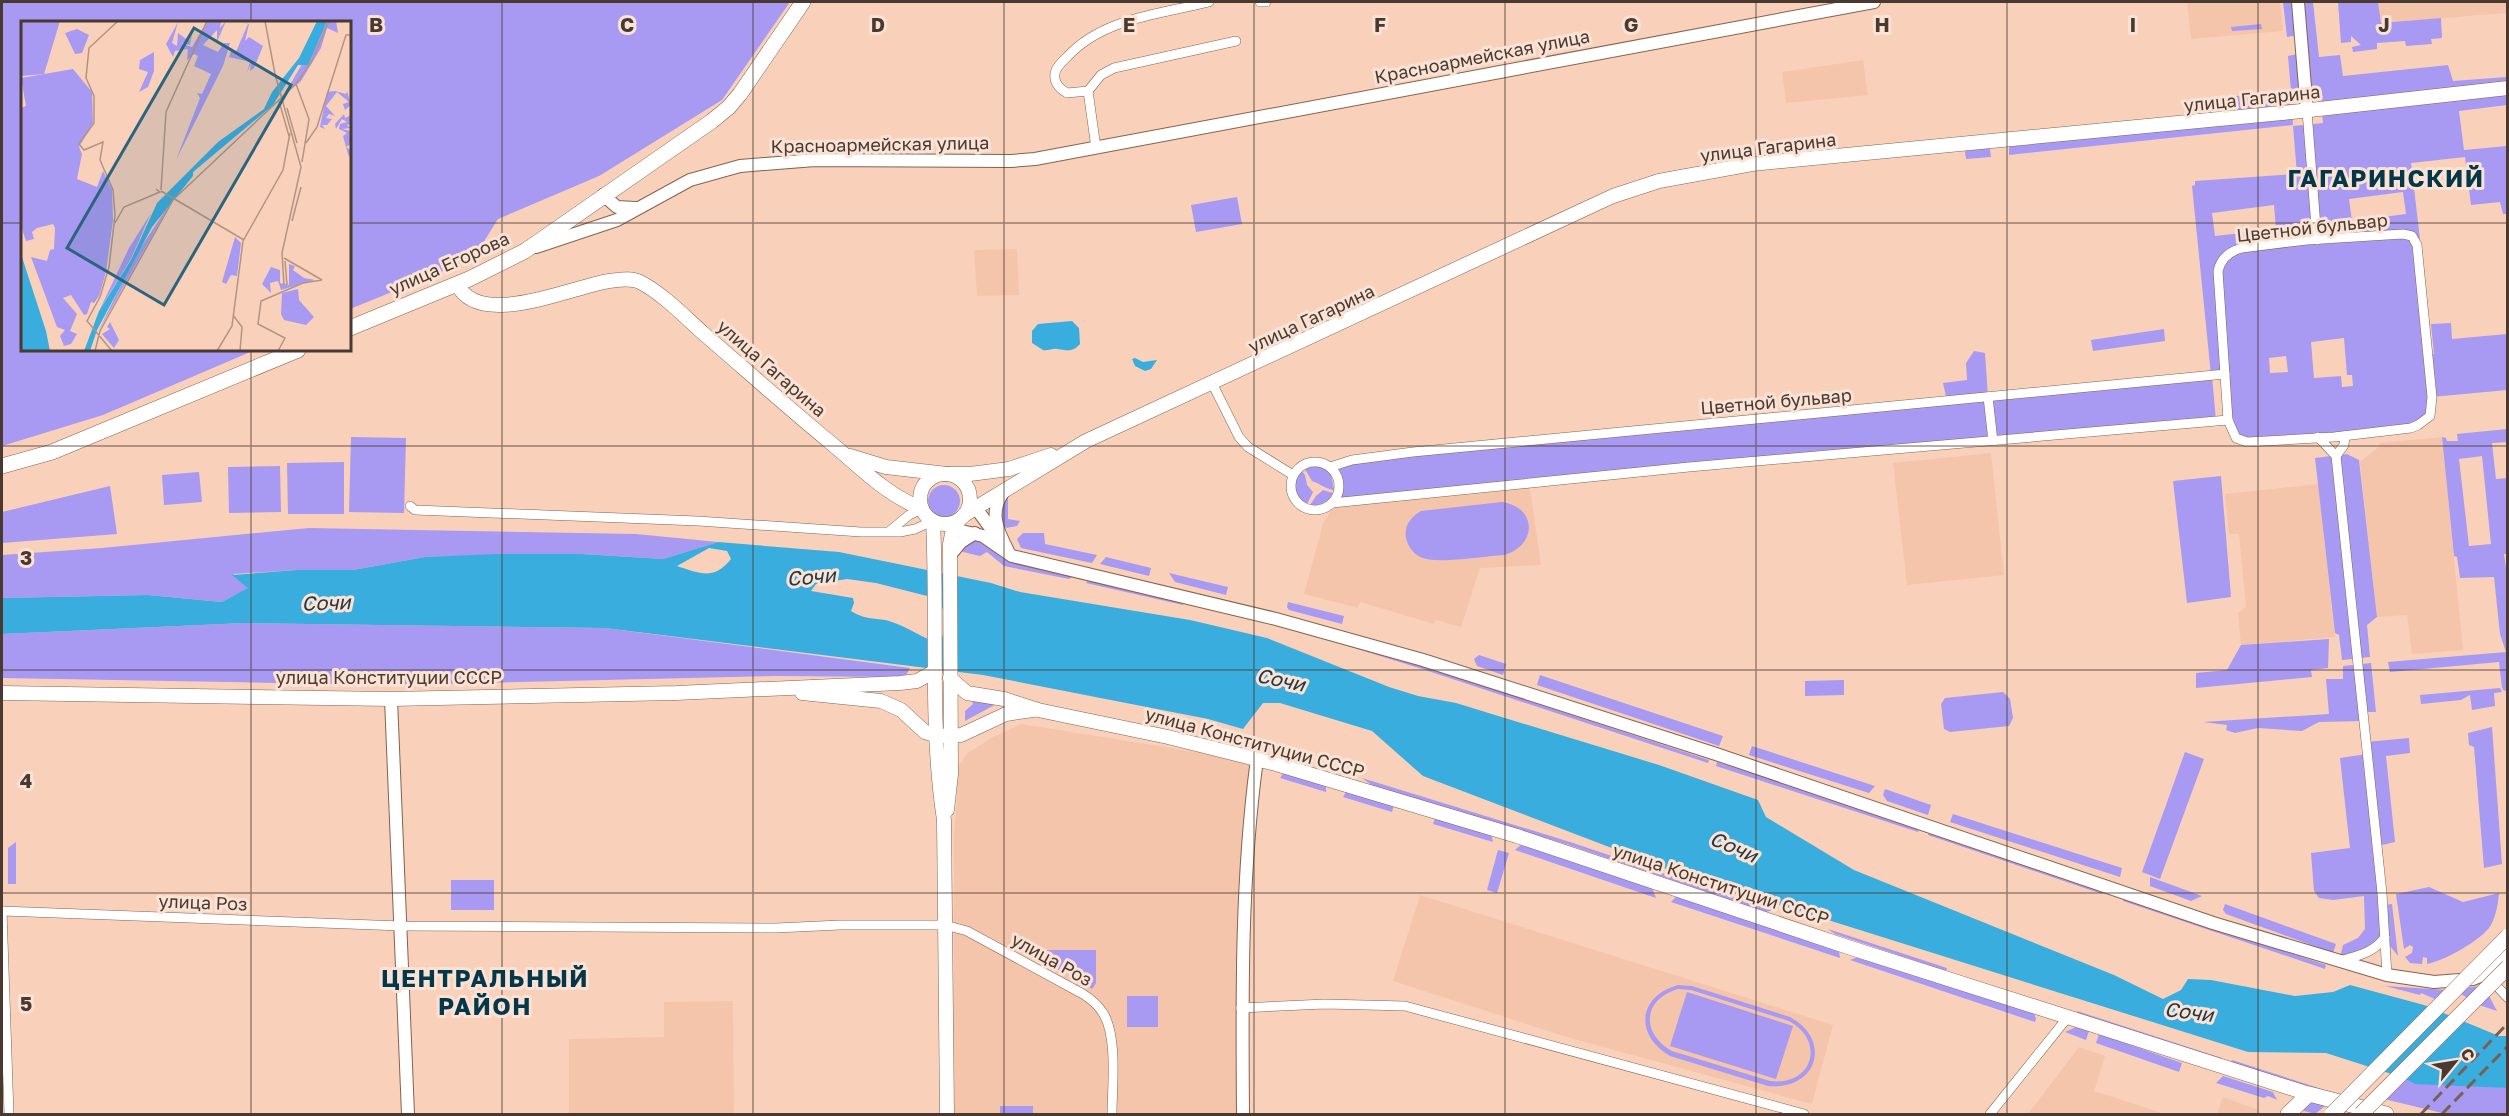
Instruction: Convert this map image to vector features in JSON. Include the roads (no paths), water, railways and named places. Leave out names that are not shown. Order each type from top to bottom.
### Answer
[{"type":"main road","name":"улица Егорова","points":[[351,328],[457,284],[525,251],[729,107],[803,2]]},
{"type":"main road","name":"улица Гагарина","points":[[1086,441],[1613,196],[1659,181],[1752,164],[2307,111],[2508,88]]},
{"type":"main road","name":"улица Гагарина","points":[[457,284],[461,292],[474,302],[495,305],[524,302],[597,283],[632,279],[640,282],[677,310],[793,413],[875,481],[906,502],[922,508]]},
{"type":"main road","points":[[2,466],[52,452],[296,351]]},
{"type":"main road","points":[[843,454],[886,467],[947,474],[970,474],[1009,469],[1086,441]]},
{"type":"main road","points":[[945,736],[935,671],[934,552],[956,517],[1086,441]]},
{"type":"main road","points":[[947,1114],[944,820],[941,797],[950,676],[950,544],[964,483],[947,474],[933,477],[923,487],[920,501],[922,508],[956,517]]},
{"type":"main road","points":[[776,690],[909,683],[922,680],[935,671]]},
{"type":"main road","points":[[950,676],[967,693],[1004,699],[1038,710]]},
{"type":"main road","points":[[776,690],[881,701],[901,710],[925,732],[945,736],[961,735],[1006,714],[1038,710]]},
{"type":"main road","name":"улица Конституции СССР","points":[[2,693],[392,699],[776,690]]},
{"type":"main road","name":"улица Конституции СССР","points":[[1038,710],[1257,759],[1517,836],[1851,948],[2309,1094],[2355,1112],[2386,1114]]},
{"type":"main road","points":[[2332,1114],[2508,936]]},
{"type":"main road","points":[[2355,1112],[2508,967]]},
{"type":"main road","points":[[2288,1114],[2309,1094]]},
{"type":"street","points":[[1209,2],[1114,25],[1088,37],[1058,66],[1055,76],[1058,85],[1067,93],[1088,91],[1101,75],[1114,68],[1236,41]]},
{"type":"street","name":"Красноармейская улица","points":[[525,251],[617,220],[690,180],[740,166],[815,160],[1011,161],[1096,148],[1432,83],[1875,2]]},
{"type":"street","points":[[2298,2],[2317,240]]},
{"type":"street","points":[[1088,91],[1096,148]]},
{"type":"street","points":[[608,191],[617,207],[636,208]]},
{"type":"street","name":"Цветной бульвар","points":[[2403,234],[2412,236],[2417,245],[2432,397],[2430,416],[2411,428],[2345,436],[2247,442],[2236,438],[2228,420],[2219,265],[2228,254],[2242,248],[2317,240],[2403,234]]},
{"type":"street","name":"Цветной бульвар","points":[[1330,467],[1352,460],[1413,452],[2225,374]]},
{"type":"street","points":[[1212,383],[1239,437],[1248,447],[1293,475]]},
{"type":"street","points":[[1988,397],[1993,441]]},
{"type":"street","points":[[1332,503],[1338,492],[1339,484],[1338,478],[1330,467],[1324,463],[1311,462],[1301,466],[1293,475],[1291,490],[1299,504],[1312,510],[1320,510],[1332,503],[1547,480],[2228,420]]},
{"type":"street","points":[[2336,456],[2344,445],[2345,436]]},
{"type":"street","points":[[2318,437],[2336,456],[2387,975]]},
{"type":"street","points":[[1006,489],[998,501],[995,521],[1010,555]]},
{"type":"street","points":[[410,506],[415,510],[698,521],[861,532],[891,530],[900,532],[956,517]]},
{"type":"street","points":[[891,530],[909,515],[922,508]]},
{"type":"street","points":[[956,517],[975,534],[991,539],[1010,555]]},
{"type":"street","points":[[956,517],[1010,555],[1291,622],[1423,660],[1716,754],[2203,919],[2339,962],[2418,981],[2448,982],[2474,979],[2485,974],[2508,952]]},
{"type":"street","points":[[951,556],[961,542],[975,534]]},
{"type":"street","points":[[392,699],[408,1114]]},
{"type":"street","points":[[1243,1114],[1241,1008],[1250,809],[1257,759]]},
{"type":"street","points":[[2,911],[9,1114]]},
{"type":"street","name":"улица Роз","points":[[2,911],[402,926],[776,928],[840,924],[945,925],[967,931],[1092,1001],[1107,1019],[1112,1051],[1112,1114]]},
{"type":"street","points":[[2339,962],[2369,952],[2385,938]]},
{"type":"street","points":[[2485,974],[2508,998]]},
{"type":"street","points":[[1241,1008],[1325,1004],[1405,1006],[1804,1114]]},
{"type":"street","points":[[1990,1114],[2068,1017]]},
{"type":"water","points":[[1072,321],[1079,328],[1080,344],[1074,349],[1043,350],[1032,343],[1032,331],[1038,324]]},
{"type":"water","points":[[1132,359],[1143,362],[1157,360],[1151,369],[1145,371],[1135,366]]},
{"type":"water","name":"Сочи","points":[[718,542],[839,552],[991,583],[1020,592],[1190,620],[1267,638],[1389,687],[1418,696],[1456,703],[1659,765],[1758,800],[1766,817],[1854,870],[2114,975],[2163,999],[2181,990],[2188,979],[2211,980],[2295,996],[2333,992],[2350,985],[2424,1005],[2499,1036],[2507,1036],[2507,1088],[2415,1084],[2404,1078],[2326,1053],[2248,1052],[1672,871],[1423,776],[1372,731],[1280,703],[1263,703],[1243,729],[1208,719],[983,675],[605,628],[245,623],[2,634],[2,598],[148,595],[222,602],[248,588],[232,575],[297,570],[353,570],[425,557],[497,554],[582,554],[663,559]],"holes":[[[709,548],[727,551],[731,559],[725,566],[713,573],[700,573],[677,566]],[[847,579],[876,583],[931,597],[944,610],[947,627],[939,643],[895,623],[867,618],[851,611],[853,598],[811,591],[816,584]]]},
{"type":"railway","points":[[2421,1114],[2508,1023]]},
{"type":"railway","points":[[2442,1114],[2508,1046]]},
{"type":"district","name":"ГАГАРИНСКИЙ","points":[[2386,177]]},
{"type":"district","name":"ЦЕНТРАЛЬНЫЙ РАЙОН","points":[[485,991]]}]
